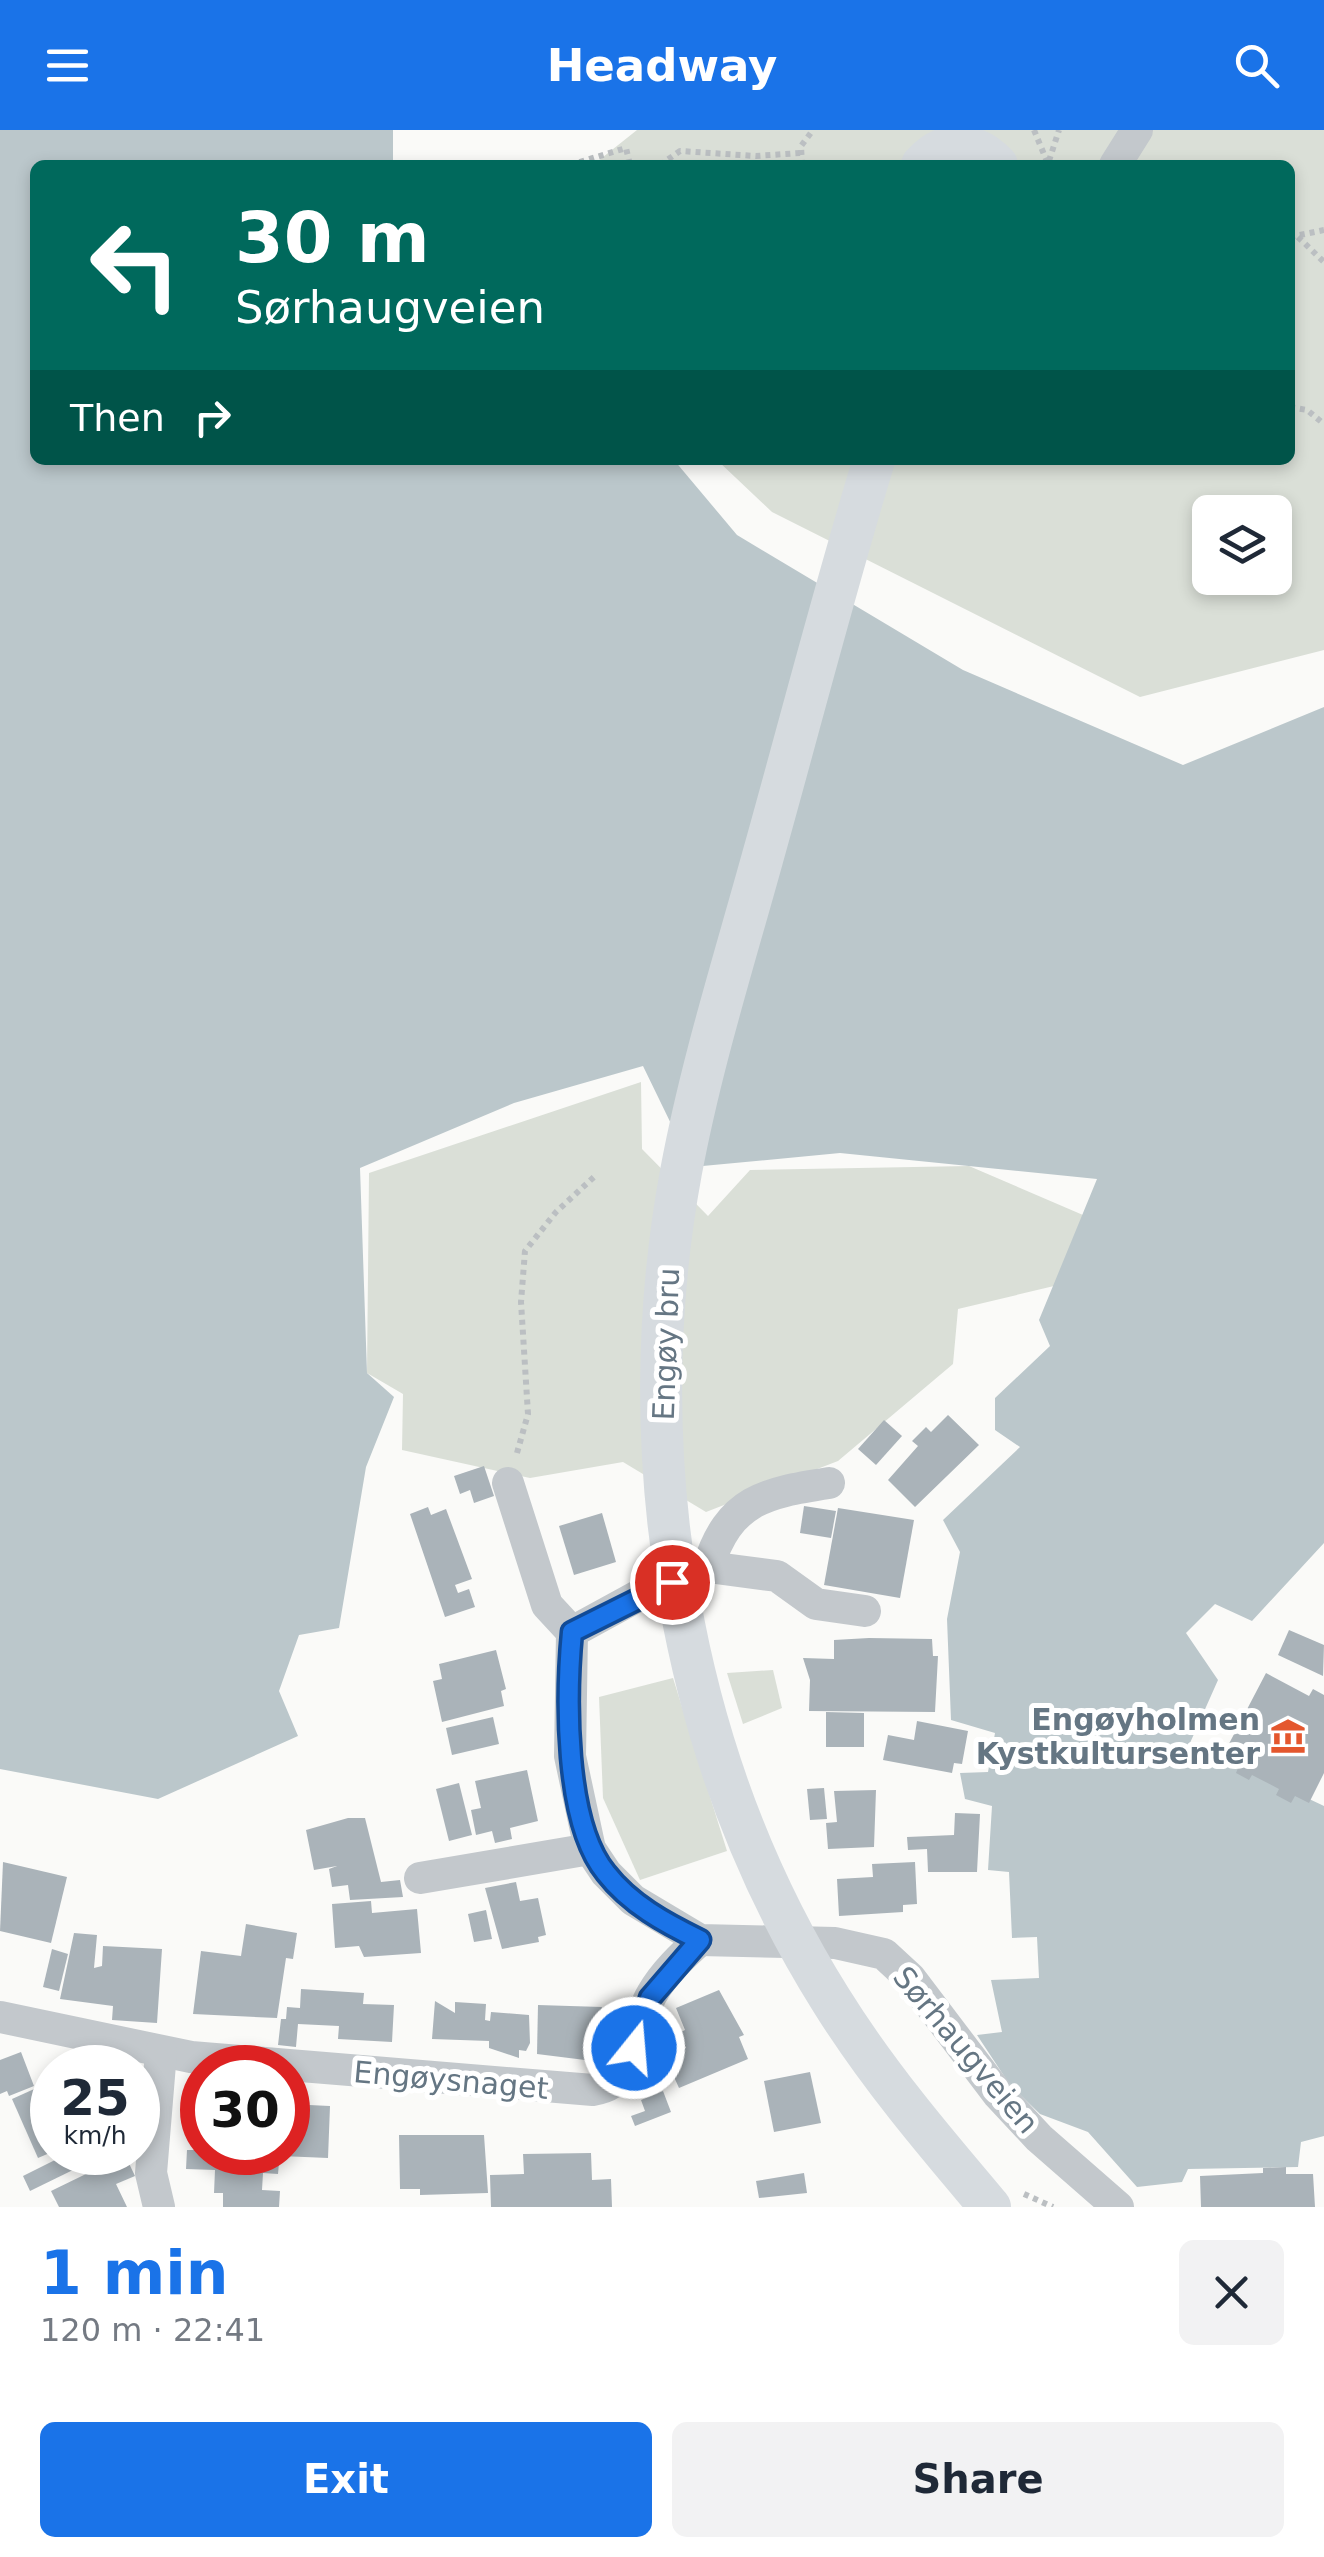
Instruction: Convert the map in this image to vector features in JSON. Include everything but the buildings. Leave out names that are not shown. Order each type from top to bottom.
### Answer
[{"type":"main road","points":[[997,130],[997,160]]},
{"type":"main road","points":[[932,148],[972,147],[991,160]]},
{"type":"main road","name":"Engøy bru","points":[[873,465],[694,1112],[665,1288],[662,1433],[672,1554],[697,1678],[712,1736],[765,1874],[830,1999],[879,2070],[978,2193]]},
{"type":"street","points":[[1118,160],[1137,130]]},
{"type":"street","points":[[508,1483],[547,1605],[572,1632],[636,1598],[708,1567],[777,1576],[816,1604],[865,1611]]},
{"type":"street","points":[[708,1567],[723,1525],[736,1514],[792,1489],[829,1483]]},
{"type":"street","name":"Sørhaugveien","points":[[572,1632],[570,1756],[590,1849],[606,1873],[633,1900],[700,1940],[834,1943],[884,1954],[910,1978],[998,2094],[1039,2138],[1118,2207]]},
{"type":"street","points":[[420,1878],[590,1849]]},
{"type":"street","name":"Engøysnaget","points":[[0,2016],[161,2052],[426,2080],[604,2088],[627,2072],[650,1998],[700,1940]]},
{"type":"street","points":[[159,2207],[151,2174],[161,2052]]},
{"type":"path","points":[[801,160],[800,153],[813,130]]},
{"type":"path","points":[[1034,130],[1046,160]]},
{"type":"path","points":[[1049,160],[1060,130]]},
{"type":"path","points":[[586,160],[626,148],[629,160]]},
{"type":"path","points":[[667,160],[680,151],[756,156],[800,153]]},
{"type":"path","points":[[1295,237],[1324,230]]},
{"type":"path","points":[[1295,238],[1324,262]]},
{"type":"path","points":[[1295,408],[1308,410],[1324,424]]},
{"type":"path","points":[[508,1483],[528,1414],[521,1302],[524,1251],[556,1212],[595,1176]]},
{"type":"shaded area","points":[[0,130],[393,130],[393,160],[30,160],[30,465],[678,465],[737,535],[963,670],[1183,765],[1324,707],[1324,1543],[1252,1621],[1215,1604],[1186,1633],[1218,1680],[1190,1743],[1324,1806],[1324,2136],[1301,2142],[1298,2167],[1188,2169],[1182,2182],[1137,2187],[1088,2132],[1040,2114],[1010,2085],[977,2035],[1002,2032],[991,1980],[1039,1978],[1037,1937],[1012,1938],[1009,1872],[988,1870],[992,1806],[965,1799],[960,1773],[988,1772],[995,1733],[951,1720],[947,1619],[960,1552],[943,1520],[1020,1447],[995,1430],[995,1398],[1050,1346],[1039,1320],[1097,1179],[840,1153],[692,1167],[643,1066],[514,1103],[360,1168],[367,1373],[394,1397],[366,1467],[339,1628],[299,1635],[279,1691],[298,1736],[158,1799],[0,1769]]},
{"type":"shaded area","points":[[637,130],[1324,130],[1324,650],[1140,697],[772,512],[722,465],[1295,465],[1295,160],[599,160]]},
{"type":"shaded area","points":[[641,1082],[642,1149],[708,1216],[750,1170],[969,1166],[1083,1215],[1054,1286],[958,1309],[953,1364],[838,1461],[706,1512],[623,1462],[530,1478],[402,1450],[403,1394],[367,1373],[369,1173]]},
{"type":"shaded area","points":[[773,1670],[782,1708],[743,1724],[727,1673]]},
{"type":"shaded area","points":[[673,1678],[727,1851],[640,1880],[603,1798],[599,1697]]},
{"type":"place","name":"Engøyholmen Kystkultursenter","points":[[1288,1736]]},
{"type":"route","points":[[634,2048],[650,1998],[681,1957],[700,1940],[668,1925],[633,1900],[606,1873],[590,1849],[570,1756],[568,1687],[572,1632],[672,1582]]}]
